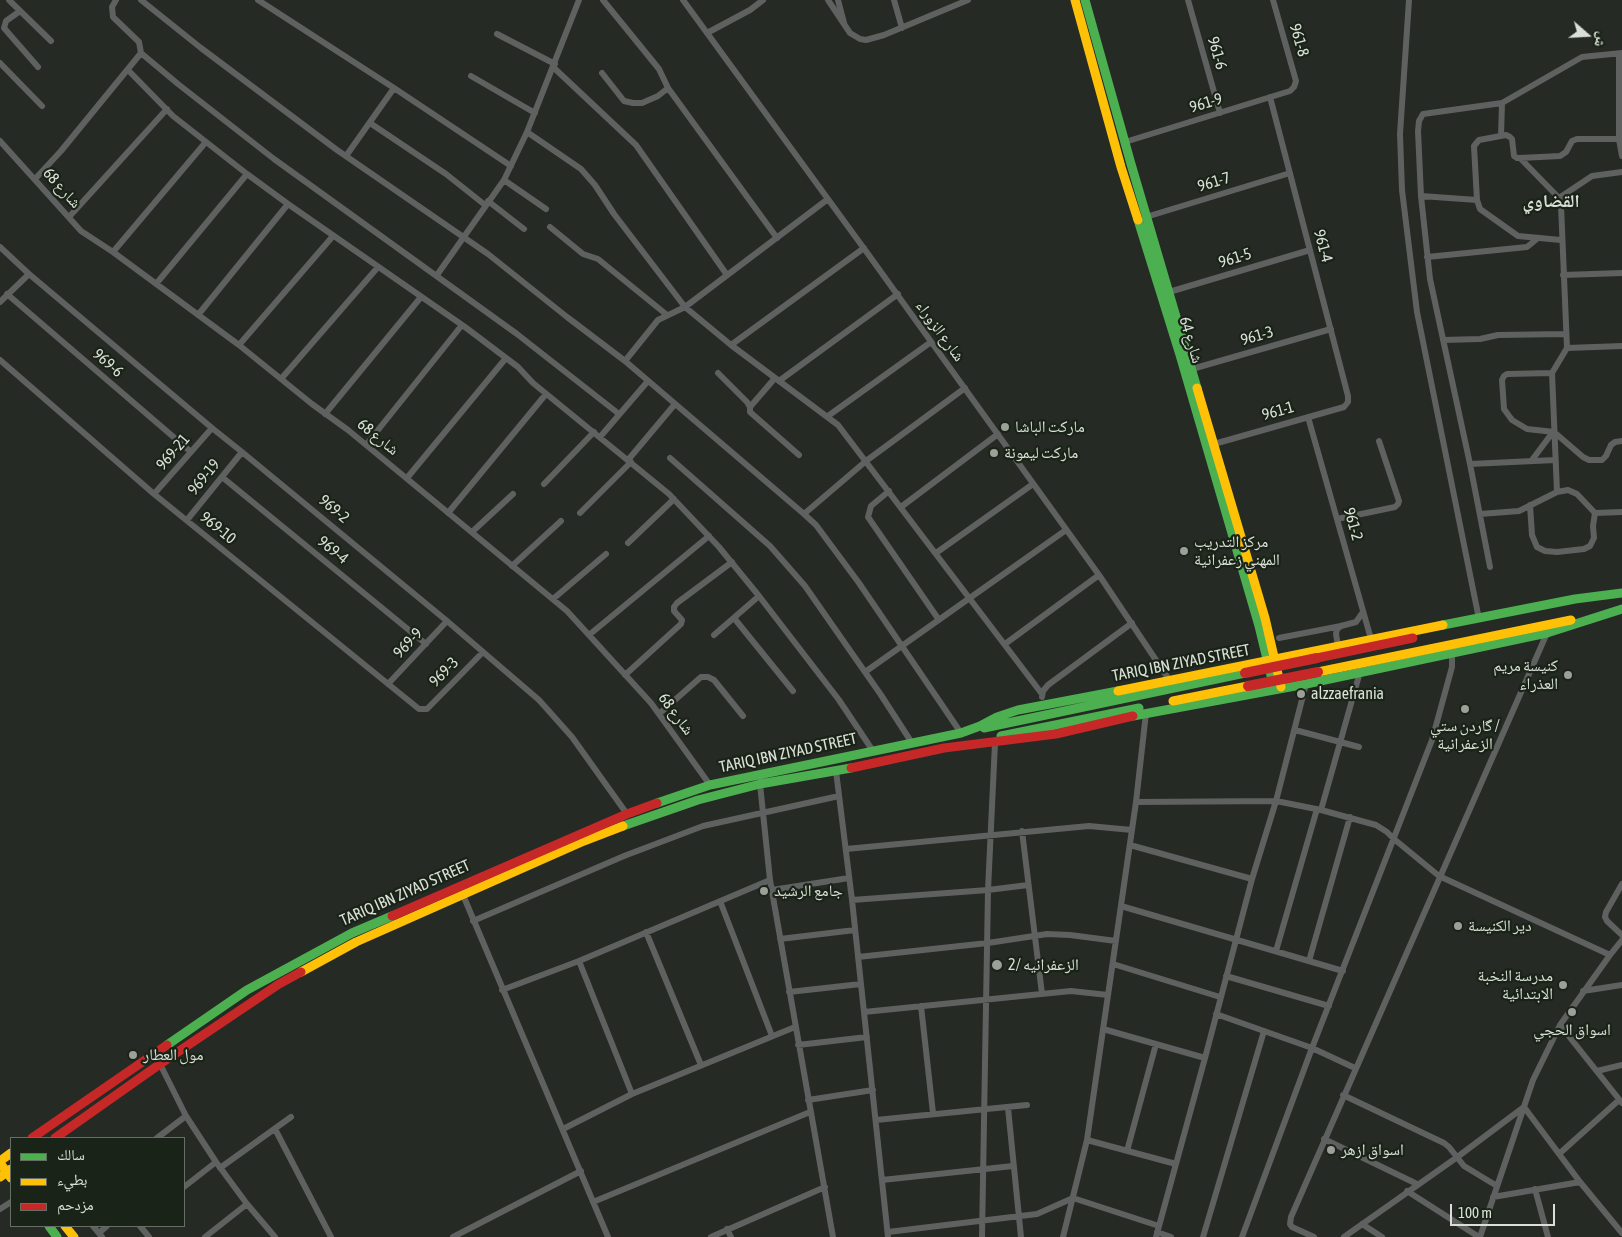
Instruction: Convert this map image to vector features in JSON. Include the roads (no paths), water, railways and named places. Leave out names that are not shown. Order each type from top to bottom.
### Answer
[{"type":"main road","name":"شارع 64","points":[[1075,0],[1121,167],[1180,355],[1259,626],[1271,660]]},
{"type":"main road","name":"شارع 64","points":[[1085,0],[1146,217],[1265,618],[1271,660],[1278,689]]},
{"type":"main road","name":"TARIQ IBN ZIYAD STREET","points":[[33,1137],[247,990],[352,932],[627,814],[710,785],[961,733],[1018,710],[1479,618],[1575,600],[1622,594]]},
{"type":"main road","points":[[961,733],[1622,594]]},
{"type":"main road","name":"TARIQ IBN ZIYAD STREET","points":[[56,1137],[160,1064],[279,984],[312,965],[356,942],[584,842],[655,814],[698,800],[760,784],[836,771],[944,748],[995,743],[1064,732],[1146,713],[1306,684],[1546,633],[1621,610]]},
{"type":"main road","points":[[944,748],[1621,610]]},
{"type":"main road","points":[[0,1162],[7,1174]]},
{"type":"main road","points":[[66,1227],[74,1237]]},
{"type":"street","points":[[9,0],[51,41]]},
{"type":"street","points":[[116,0],[112,7],[113,17],[139,42],[141,53],[274,159],[517,334],[619,414]]},
{"type":"street","points":[[141,0],[201,48],[346,156],[488,254],[566,317],[625,361],[804,514],[816,525],[859,583],[961,733]]},
{"type":"street","points":[[258,0],[511,166]]},
{"type":"street","points":[[437,275],[504,180],[535,113],[579,0]]},
{"type":"street","points":[[603,0],[659,69],[668,88],[777,238]]},
{"type":"street","name":"شارع الزوراء","points":[[683,0],[898,294],[1099,575],[1170,681]]},
{"type":"street","points":[[750,10],[753,0]]},
{"type":"street","points":[[707,33],[750,10],[763,0]]},
{"type":"street","points":[[828,0],[846,28],[855,37],[866,40],[902,28],[951,3],[968,0]]},
{"type":"street","points":[[838,0],[846,28]]},
{"type":"street","points":[[894,0],[902,28]]},
{"type":"street","name":"961-6","points":[[1188,0],[1220,113]]},
{"type":"street","name":"961-8","points":[[1274,0],[1296,81],[1294,87]]},
{"type":"street","points":[[1409,0],[1400,134],[1402,190],[1417,312],[1479,618]]},
{"type":"street","points":[[20,11],[6,21],[4,28],[38,66]]},
{"type":"street","points":[[496,34],[554,66],[636,144],[727,275]]},
{"type":"street","points":[[35,179],[62,152],[141,53]]},
{"type":"street","points":[[1490,566],[1427,257],[1420,196],[1419,121],[1423,114],[1502,103],[1582,57],[1621,54],[1619,139],[1622,156]]},
{"type":"street","points":[[0,63],[42,106]]},
{"type":"street","points":[[128,70],[167,110],[205,143],[333,236],[462,325],[518,367],[532,383],[630,461],[674,499],[732,562],[759,596],[839,700],[873,751]]},
{"type":"street","points":[[602,73],[624,100],[632,103],[642,103],[658,96],[668,88]]},
{"type":"street","points":[[472,76],[535,113]]},
{"type":"street","name":"961-9","points":[[1125,142],[1290,91],[1294,87]]},
{"type":"street","points":[[346,156],[394,88]]},
{"type":"street","name":"961-4","points":[[1270,97],[1348,402]]},
{"type":"street","points":[[1501,136],[1502,103]]},
{"type":"street","points":[[70,217],[167,110]]},
{"type":"street","points":[[370,123],[524,229]]},
{"type":"street","points":[[527,132],[581,169],[596,185],[614,214],[685,307],[777,380],[838,425],[890,491],[1042,694]]},
{"type":"street","points":[[1561,240],[1518,236],[1480,209],[1477,200],[1474,146],[1479,140],[1501,136],[1510,137],[1512,139],[1514,156],[1520,158],[1560,156],[1566,152],[1572,141],[1577,139],[1619,139]]},
{"type":"street","name":"شارع 68","points":[[0,141],[81,231],[113,252],[239,345],[407,478],[567,612],[659,714],[710,785]]},
{"type":"street","points":[[113,252],[205,143]]},
{"type":"street","points":[[1520,158],[1559,198],[1561,205],[1567,348],[1552,374],[1557,492]]},
{"type":"street","points":[[1559,198],[1592,176],[1622,172]]},
{"type":"street","points":[[156,284],[247,174]]},
{"type":"street","name":"961-7","points":[[1146,217],[1290,174]]},
{"type":"street","points":[[504,180],[546,209]]},
{"type":"street","points":[[1420,196],[1477,200]]},
{"type":"street","points":[[625,361],[658,320],[685,307],[828,199]]},
{"type":"street","points":[[198,315],[288,204]]},
{"type":"street","points":[[550,226],[583,254],[598,259],[667,315]]},
{"type":"street","points":[[239,345],[333,236]]},
{"type":"street","points":[[1427,257],[1527,247],[1538,238]]},
{"type":"street","points":[[731,344],[864,248]]},
{"type":"street","name":"969-2","points":[[1,249],[212,428],[447,621],[539,700],[572,737],[627,814]]},
{"type":"street","name":"961-5","points":[[1169,292],[1310,250]]},
{"type":"street","points":[[280,379],[378,266]]},
{"type":"street","points":[[1563,276],[1622,273]]},
{"type":"street","points":[[0,302],[29,274]]},
{"type":"street","name":"969-6","points":[[7,294],[191,452]]},
{"type":"street","points":[[750,407],[777,380],[898,294]]},
{"type":"street","points":[[326,414],[421,297]]},
{"type":"street","points":[[366,445],[462,325]]},
{"type":"street","name":"961-3","points":[[1192,369],[1330,329]]},
{"type":"street","points":[[1443,340],[1480,339],[1498,335],[1566,334]]},
{"type":"street","points":[[828,416],[932,342]]},
{"type":"street","points":[[1567,348],[1622,346]]},
{"type":"street","points":[[407,478],[506,358]]},
{"type":"street","name":"969-10","points":[[0,360],[154,494],[419,709],[423,710]]},
{"type":"street","points":[[718,373],[750,407],[750,412],[799,454]]},
{"type":"street","points":[[1552,374],[1507,374],[1502,380],[1504,409],[1512,420],[1527,429],[1554,432],[1583,458],[1589,460],[1602,460],[1611,445],[1622,441]]},
{"type":"street","points":[[600,437],[648,381]]},
{"type":"street","points":[[804,514],[866,461],[965,388]]},
{"type":"street","points":[[448,513],[546,394]]},
{"type":"street","name":"961-1","points":[[1214,444],[1344,407],[1348,402]]},
{"type":"street","points":[[580,512],[630,461],[675,404]]},
{"type":"street","name":"961-2","points":[[1308,417],[1371,639]]},
{"type":"street","name":"969-21","points":[[154,494],[212,428]]},
{"type":"street","points":[[544,484],[594,432]]},
{"type":"street","points":[[1532,460],[1554,432]]},
{"type":"street","points":[[901,507],[998,434]]},
{"type":"street","points":[[1337,520],[1395,507],[1400,501],[1379,441]]},
{"type":"street","name":"969-19","points":[[187,520],[242,452]]},
{"type":"street","points":[[670,458],[770,546],[805,586],[912,743]]},
{"type":"street","points":[[1470,464],[1555,460]]},
{"type":"street","name":"969-4","points":[[222,478],[426,644]]},
{"type":"street","points":[[936,553],[1033,484]]},
{"type":"street","points":[[890,491],[871,506],[868,517],[939,620]]},
{"type":"street","points":[[1480,514],[1519,511],[1557,492],[1573,491],[1596,513],[1622,512]]},
{"type":"street","points":[[472,532],[513,494]]},
{"type":"street","points":[[628,543],[674,499]]},
{"type":"street","points":[[1530,505],[1532,535],[1537,547],[1545,551],[1556,552],[1584,549],[1590,546],[1594,538],[1593,526],[1596,513]]},
{"type":"street","points":[[512,566],[561,522]]},
{"type":"street","points":[[865,672],[1066,530]]},
{"type":"street","points":[[588,635],[709,536]]},
{"type":"street","points":[[553,600],[606,554]]},
{"type":"street","points":[[625,675],[681,624],[682,620],[674,611],[677,603],[732,562]]},
{"type":"street","points":[[1006,644],[1099,575]]},
{"type":"street","points":[[714,635],[759,596]]},
{"type":"street","points":[[1279,638],[1356,622],[1363,612]]},
{"type":"street","points":[[734,618],[794,691]]},
{"type":"street","name":"969-9","points":[[388,684],[447,621]]},
{"type":"street","points":[[1042,706],[1042,694],[1048,685],[1132,623]]},
{"type":"street","points":[[1338,646],[1336,634],[1337,629],[1341,626]]},
{"type":"street","points":[[1314,1237],[1292,1227],[1290,1220],[1546,633]]},
{"type":"street","name":"969-3","points":[[423,710],[427,709],[483,652]]},
{"type":"street","points":[[1242,1237],[1312,1048],[1432,740],[1452,667],[1452,653]]},
{"type":"street","points":[[1276,951],[1360,672]]},
{"type":"street","points":[[659,714],[702,677],[708,677],[714,680],[743,716]]},
{"type":"street","points":[[1158,1232],[1306,684]]},
{"type":"street","points":[[1064,1237],[1087,1140],[1136,802],[1146,713]]},
{"type":"street","points":[[1295,730],[1359,748]]},
{"type":"street","points":[[982,1237],[988,890],[995,743]]},
{"type":"street","points":[[836,771],[856,930],[888,1234],[1037,1214],[1073,1198],[1171,1237]]},
{"type":"street","points":[[760,784],[770,880],[833,1237]]},
{"type":"street","points":[[473,921],[624,856],[703,826],[839,796]]},
{"type":"street","points":[[1136,802],[1276,800],[1319,809],[1376,825],[1439,876],[1610,954]]},
{"type":"street","points":[[1309,961],[1350,817]]},
{"type":"street","points":[[846,849],[1089,826],[1132,830]]},
{"type":"street","points":[[1022,831],[1042,994]]},
{"type":"street","points":[[1130,845],[1252,879]]},
{"type":"street","points":[[772,890],[849,878]]},
{"type":"street","points":[[502,990],[579,961],[770,880]]},
{"type":"street","points":[[1622,884],[1605,917],[1622,935]]},
{"type":"street","points":[[852,900],[988,890],[1028,885]]},
{"type":"street","points":[[463,895],[502,990],[564,1129],[608,1237]]},
{"type":"street","points":[[720,902],[772,1036]]},
{"type":"street","points":[[1121,906],[1343,970]]},
{"type":"street","points":[[780,939],[856,930]]},
{"type":"street","points":[[646,932],[702,1065]]},
{"type":"street","points":[[858,957],[988,943],[1048,934],[1070,934],[1116,941]]},
{"type":"street","points":[[1407,1192],[1479,1237],[1533,1080],[1560,1024],[1622,940]]},
{"type":"street","points":[[579,961],[632,1094]]},
{"type":"street","points":[[1112,964],[1220,997]]},
{"type":"street","points":[[1226,976],[1329,1006]]},
{"type":"street","points":[[789,992],[861,984]]},
{"type":"street","points":[[1583,991],[1622,984]]},
{"type":"street","points":[[864,1012],[1071,991],[1108,995]]},
{"type":"street","points":[[921,1006],[933,1113]]},
{"type":"street","points":[[1216,1014],[1312,1048],[1355,1068]]},
{"type":"street","points":[[1559,1154],[1621,1102],[1560,1024]]},
{"type":"street","points":[[564,1129],[632,1094],[795,1027]]},
{"type":"street","points":[[1103,1029],[1205,1058]]},
{"type":"street","points":[[1203,1237],[1264,1031]]},
{"type":"street","points":[[798,1045],[867,1036]]},
{"type":"street","points":[[1127,1151],[1156,1044]]},
{"type":"street","points":[[160,1064],[186,1116],[218,1165],[275,1237]]},
{"type":"street","points":[[1596,1071],[1622,1065]]},
{"type":"street","points":[[808,1100],[873,1090]]},
{"type":"street","points":[[1343,1095],[1444,1143],[1464,1166],[1497,1186]]},
{"type":"street","points":[[876,1120],[1027,1105]]},
{"type":"street","points":[[1524,1107],[1580,1182],[1622,1233]]},
{"type":"street","points":[[1344,1237],[1456,1158],[1524,1107]]},
{"type":"street","points":[[1008,1108],[1020,1237]]},
{"type":"street","points":[[593,1202],[810,1112]]},
{"type":"street","points":[[158,1137],[186,1116]]},
{"type":"street","points":[[185,1186],[292,1117]]},
{"type":"street","points":[[275,1129],[331,1237]]},
{"type":"street","points":[[1324,1139],[1417,1184]]},
{"type":"street","points":[[1087,1140],[1176,1164]]},
{"type":"street","points":[[882,1180],[1013,1166]]},
{"type":"street","points":[[453,1237],[581,1171]]},
{"type":"street","points":[[1493,1197],[1580,1182]]},
{"type":"street","points":[[710,1237],[825,1187]]},
{"type":"street","points":[[1535,1189],[1548,1237]]},
{"type":"street","points":[[205,1237],[247,1204]]},
{"type":"street","points":[[1362,1224],[1382,1237]]},
{"type":"street","points":[[141,1227],[149,1237]]},
{"type":"street","points":[[727,1230],[731,1237]]},
{"type":"place","name":"ماركت الباشا","points":[[1005,427]]},
{"type":"place","name":"ماركت ليمونة","points":[[994,453]]},
{"type":"place","name":"مركز التدريب المهني زعفرانية","points":[[1184,551]]},
{"type":"place","name":"كنيسة مريم العذراء","points":[[1568,675]]},
{"type":"place","name":"alzzaefrania","points":[[1301,694]]},
{"type":"place","name":"گاردن ستي / الزعفرانية","points":[[1465,709]]},
{"type":"place","name":"جامع الرشيد","points":[[764,891]]},
{"type":"place","name":"دير الكنيسة","points":[[1458,926]]},
{"type":"place","name":"الزعفرانيه /2","points":[[997,965]]},
{"type":"place","name":"مدرسة النخبة الابتدائية","points":[[1563,985]]},
{"type":"place","name":"اسواق الحجي","points":[[1572,1012]]},
{"type":"place","name":"مول العطار","points":[[133,1055]]},
{"type":"place","name":"اسواق ازهر","points":[[1331,1150]]},
{"type":"district","name":"القضاوي","points":[[1551,201]]}]
